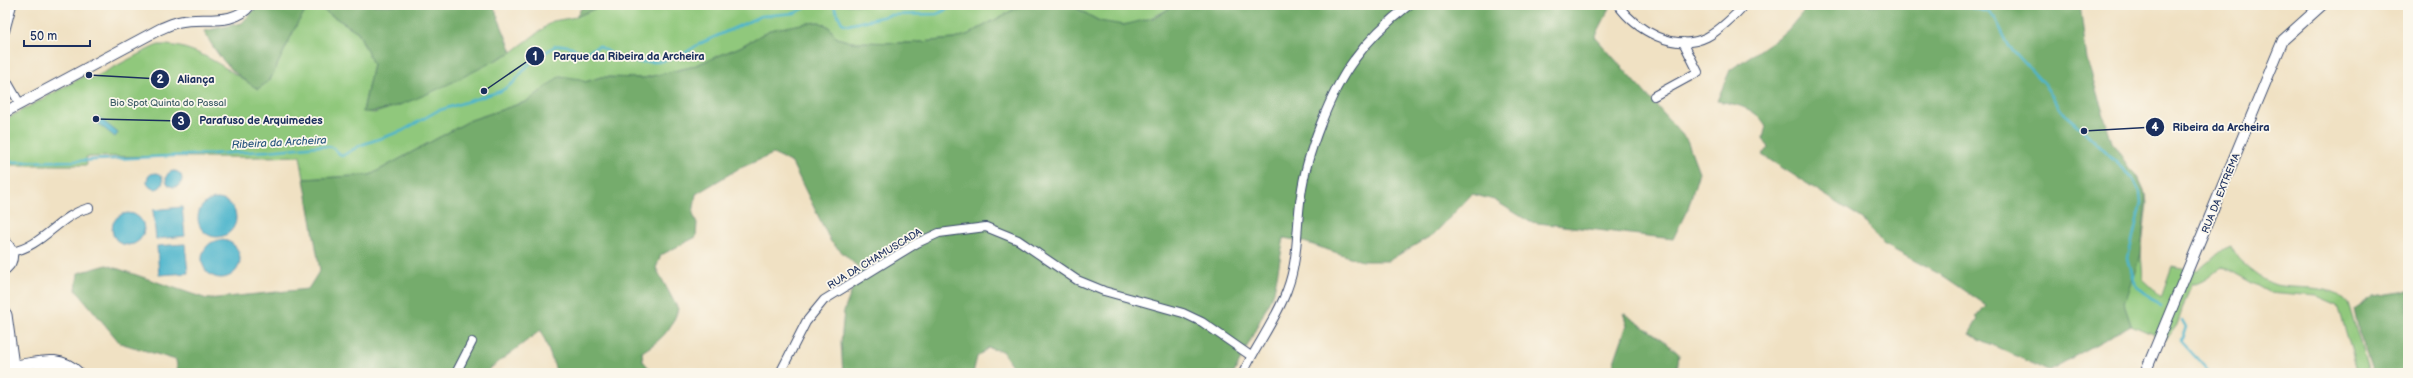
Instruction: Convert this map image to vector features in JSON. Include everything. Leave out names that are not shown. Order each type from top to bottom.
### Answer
[{"type":"main road","points":[[5,267],[10,261],[8,248]]},
{"type":"main road","points":[[5,315],[13,370]]},
{"type":"street","points":[[5,31],[12,5]]},
{"type":"street","points":[[5,112],[160,29],[178,22],[221,19],[240,13],[250,5]]},
{"type":"street","points":[[1243,373],[1287,290],[1296,256],[1300,196],[1305,168],[1335,94],[1352,62],[1368,42],[1409,5]]},
{"type":"street","points":[[1618,5],[1627,18],[1649,34],[1682,42],[1706,37],[1744,5]]},
{"type":"street","name":"RUA DA EXTREMA","points":[[2145,373],[2283,40],[2322,5]]},
{"type":"street","points":[[1654,96],[1698,72],[1682,42]]},
{"type":"street","points":[[5,78],[20,104]]},
{"type":"street","points":[[8,248],[35,244],[74,214],[89,208]]},
{"type":"street","name":"RUA DA CHAMUSCADA","points":[[780,373],[806,322],[824,300],[928,238],[945,232],[986,227],[1018,240],[1076,280],[1104,291],[1183,313],[1202,322],[1251,356]]},
{"type":"street","points":[[456,373],[472,342]]},
{"type":"street","points":[[13,370],[61,360],[70,365],[79,373]]},
{"type":"street","points":[[29,373],[58,369],[67,373]]},
{"type":"green space","points":[[258,5],[493,5],[512,52],[416,99],[378,111],[363,112],[373,64],[358,32],[323,10],[308,8],[298,22],[270,80],[258,89],[233,71],[226,64],[209,41],[204,31],[242,23]]},
{"type":"green space","points":[[583,5],[603,5],[576,17]]},
{"type":"green space","name":"Bio Spot Quinta do Passal","points":[[603,5],[1022,5],[969,34],[954,39],[909,43],[851,42],[837,38],[829,27],[819,22],[770,30],[740,47],[691,67],[644,78],[601,77],[585,82],[560,76],[528,101],[471,120],[370,175],[304,179],[300,156],[86,157],[87,165],[5,165],[5,121],[8,118],[84,76],[93,78],[155,46],[159,45],[186,48],[198,53],[258,89],[270,80],[298,22],[308,8],[323,10],[358,32],[373,64],[363,111],[374,113],[397,106],[512,52],[553,21],[576,17]]},
{"type":"green space","points":[[1022,5],[1071,5],[1099,21],[1124,25],[1156,17],[1175,5],[1608,5],[1610,8],[1595,37],[1687,140],[1699,172],[1688,208],[1673,239],[1530,222],[1494,200],[1472,194],[1434,234],[1388,261],[1362,261],[1301,241],[1284,238],[1274,292],[1234,373],[1017,373],[1002,351],[988,348],[977,357],[973,373],[843,373],[841,343],[844,311],[860,269],[831,242],[792,163],[773,154],[738,169],[696,194],[693,214],[697,223],[696,237],[661,255],[656,268],[678,309],[669,329],[660,339],[642,352],[643,361],[653,373],[557,373],[541,330],[484,373],[178,373],[176,360],[120,343],[76,290],[78,273],[107,265],[207,299],[308,289],[320,270],[304,179],[370,175],[471,120],[528,101],[560,76],[580,79],[585,82],[601,77],[644,78],[691,67],[740,47],[770,30],[806,23],[819,22],[829,27],[837,38],[851,42],[909,43],[954,39],[969,34]]},
{"type":"green space","points":[[1071,5],[1175,5],[1148,19],[1117,25],[1098,20]]},
{"type":"green space","points":[[1809,5],[2080,5],[2087,60],[2112,142],[2129,168],[2138,177],[2146,195],[2141,254],[2127,297],[2123,301],[2131,325],[2048,371],[1969,334],[1978,319],[1976,317],[1986,305],[1945,277],[1883,244],[1863,219],[1762,155],[1768,147],[1763,138],[1766,126],[1762,120],[1751,111],[1738,105],[1717,101],[1730,70],[1787,31]]},
{"type":"green space","points":[[1980,5],[2066,111],[2138,177],[2146,195],[2147,204],[2141,253],[2143,280],[2161,297],[2172,266],[2197,271],[2224,249],[2231,246],[2237,257],[2242,262],[2270,283],[2286,286],[2315,288],[2334,292],[2342,297],[2348,303],[2369,373],[2358,373],[2338,305],[2317,296],[2268,292],[2222,266],[2204,280],[2191,284],[2177,325],[2166,340],[2131,325],[2108,258]]},
{"type":"green space","points":[[2408,291],[2408,373],[2373,373],[2359,333],[2354,309],[2374,296]]},
{"type":"green space","points":[[1623,313],[1662,339],[1679,354],[1677,373],[1613,373],[1614,362],[1627,325]]},
{"type":"water","points":[[97,116],[118,133],[115,137],[94,120]]},
{"type":"water","points":[[171,171],[177,171],[182,176],[180,185],[177,187],[171,187],[166,182],[166,176]]},
{"type":"water","points":[[152,173],[158,173],[163,178],[161,187],[158,189],[152,189],[147,184],[147,178]]},
{"type":"water","points":[[217,199],[227,202],[233,208],[236,218],[233,228],[227,234],[217,237],[207,234],[201,228],[198,218],[201,208],[207,202]]},
{"type":"water","points":[[182,207],[185,236],[156,239],[153,210]]},
{"type":"water","points":[[125,213],[131,213],[141,220],[144,229],[143,235],[137,242],[131,245],[125,245],[115,238],[112,232],[112,226],[119,216]]},
{"type":"water","points":[[221,240],[231,243],[237,249],[240,259],[237,269],[231,275],[221,278],[211,275],[205,269],[202,259],[205,249],[211,243]]},
{"type":"water","points":[[185,244],[188,273],[159,275],[157,246]]},
{"type":"waterway","name":"Ribeira da Archeira","points":[[5,162],[74,161],[268,151],[318,146],[332,147],[342,156],[361,145],[402,131],[437,111],[501,91],[513,83],[529,64],[555,46],[562,45],[572,47],[582,54],[599,46],[621,59],[637,62],[657,62],[679,57],[699,44],[761,16],[795,13],[811,5]]},
{"type":"waterway","name":"Ribeira da Archeira","points":[[833,5],[842,23],[848,25],[890,15],[937,14],[956,5]]},
{"type":"waterway","name":"Ribeira da Archeira","points":[[1113,5],[1122,8],[1132,5]]},
{"type":"waterway","name":"Ribeira da Archeira","points":[[1960,5],[1989,12],[1995,18],[2009,46],[2044,84],[2063,113],[2084,131],[2134,180],[2140,192],[2141,203],[2128,258],[2134,281],[2139,288],[2162,307]]},
{"type":"waterway","name":"Ribeira da Archeira","points":[[2182,320],[2186,327],[2181,341],[2210,373]]},
{"type":"place","name":"Aliança","points":[[89,75]]},
{"type":"place","name":"Parque da Ribeira da Archeira","points":[[484,91]]},
{"type":"place","name":"Parafuso de Arquimedes","points":[[96,119]]},
{"type":"place","name":"Ribeira da Archeira","points":[[2084,131]]}]
